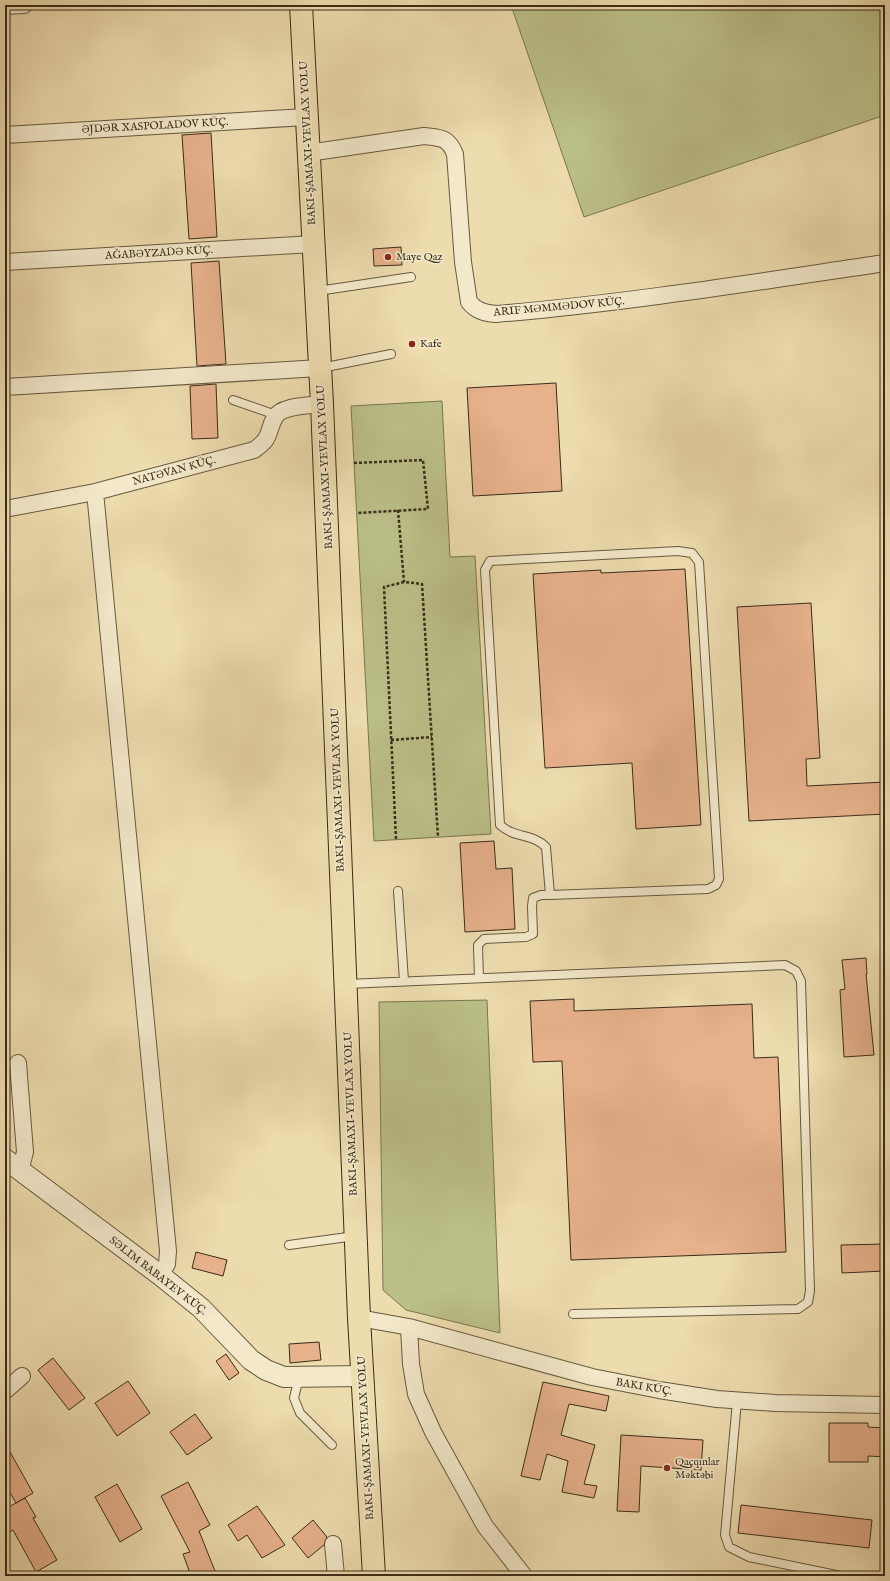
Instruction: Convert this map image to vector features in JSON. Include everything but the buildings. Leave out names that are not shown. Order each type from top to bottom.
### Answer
[{"type":"highway","points":[[301,5],[322,404],[359,1318],[374,1576]]},
{"type":"street","points":[[5,6],[24,5]]},
{"type":"street","name":"ƏJDƏR XASPOLADOV KÜÇ.","points":[[5,135],[306,117]]},
{"type":"street","name":"ARIF MƏMMƏDOV KÜÇ.","points":[[308,153],[424,136],[441,138],[450,143],[455,154],[463,262],[469,302],[473,308],[488,313],[496,314],[556,309],[645,298],[885,263]]},
{"type":"street","name":"AĞABƏYZADƏ KÜÇ.","points":[[5,262],[313,244]]},
{"type":"street","points":[[5,387],[320,368]]},
{"type":"street","points":[[276,415],[290,408],[322,404]]},
{"type":"street","name":"NATƏVAN KÜÇ.","points":[[5,509],[95,492],[254,450],[265,442],[276,415]]},
{"type":"street","points":[[95,492],[168,1251],[167,1264],[160,1276]]},
{"type":"street","points":[[12,1165],[25,1152],[18,1063]]},
{"type":"street","name":"SƏLIM BABAYEV KÜÇ.","points":[[12,1165],[201,1308],[251,1360],[266,1370],[284,1377],[362,1376]]},
{"type":"street","points":[[359,1318],[409,1327],[592,1377],[673,1392],[737,1401],[885,1405]]},
{"type":"street","points":[[409,1327],[411,1364],[416,1394],[432,1432],[485,1526],[524,1576]]},
{"type":"street","points":[[5,1391],[22,1376]]},
{"type":"street","points":[[333,1544],[336,1576]]},
{"type":"lane","points":[[315,292],[411,277]]},
{"type":"lane","points":[[320,368],[391,354]]},
{"type":"lane","points":[[233,400],[276,415]]},
{"type":"lane","points":[[480,978],[478,945],[484,939],[526,937],[533,934],[532,906],[534,898],[542,895],[550,895],[708,889],[716,885],[719,879],[699,562],[692,553],[678,551],[490,561],[485,570],[500,825],[509,833],[538,840],[546,847],[550,895]]},
{"type":"lane","points":[[398,891],[404,982]]},
{"type":"lane","points":[[346,984],[785,965],[796,971],[801,981],[810,1291],[808,1302],[798,1309],[573,1314]]},
{"type":"lane","points":[[289,1245],[356,1236]]},
{"type":"lane","points":[[299,1376],[294,1398],[300,1413],[332,1444]]},
{"type":"lane","points":[[737,1401],[725,1535],[729,1547],[748,1557],[841,1576]]},
{"type":"path","points":[[354,463],[424,460],[428,509],[356,513]]},
{"type":"path","points":[[398,510],[404,582]]},
{"type":"path","points":[[396,839],[384,587],[404,582],[422,584],[438,837]]},
{"type":"path","points":[[391,740],[432,737]]},
{"type":"green space","points":[[511,5],[885,5],[885,115],[584,217]]},
{"type":"green space","points":[[442,401],[450,557],[475,556],[491,834],[374,841],[351,406]]},
{"type":"green space","points":[[487,1000],[500,1333],[406,1310],[383,1290],[379,1002]]},
{"type":"place","name":"Maye Qaz","points":[[388,257]]},
{"type":"place","name":"Kafe","points":[[412,344]]},
{"type":"place","name":"Qaçqınlar Məktəbi","points":[[667,1468]]}]
